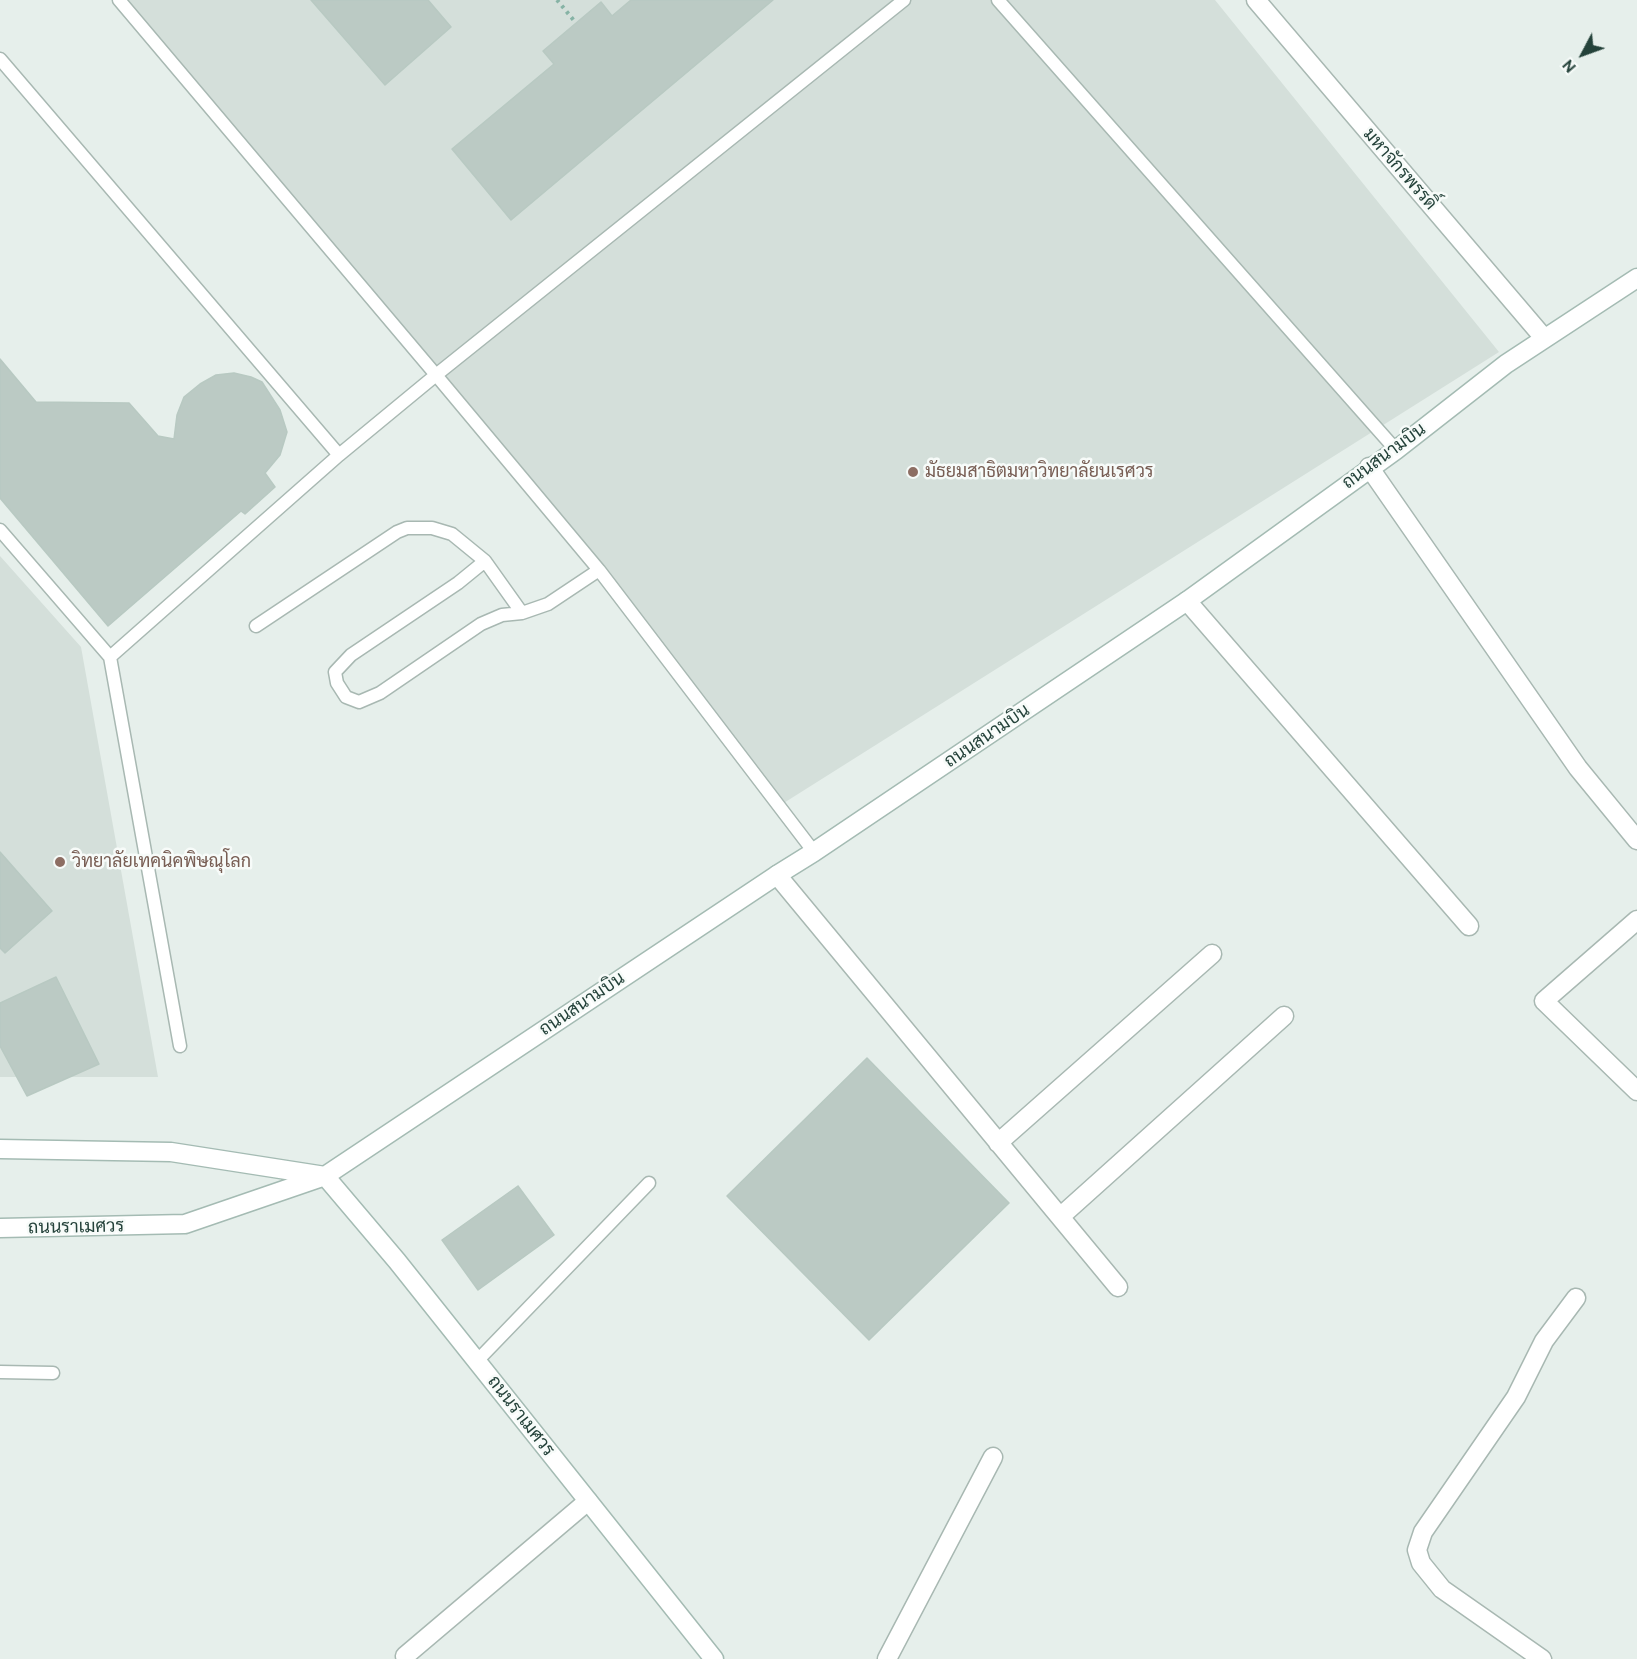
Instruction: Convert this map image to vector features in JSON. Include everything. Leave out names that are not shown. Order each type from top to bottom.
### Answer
[{"type":"street","name":"มหาจักรพรรดิ์","points":[[1256,0],[1544,338]]},
{"type":"street","name":"ถนนสนามบิน","points":[[325,1176],[814,852],[1187,601],[1395,450],[1506,364],[1637,278]]},
{"type":"street","points":[[1369,467],[1578,768],[1637,840]]},
{"type":"street","points":[[1187,601],[1469,926]]},
{"type":"street","points":[[777,875],[1118,1287]]},
{"type":"street","points":[[1637,920],[1544,1001],[1637,1091]]},
{"type":"street","points":[[998,1143],[1212,954]]},
{"type":"street","points":[[1060,1217],[1284,1016]]},
{"type":"street","points":[[0,1149],[171,1152],[325,1176]]},
{"type":"street","name":"ถนนราเมศวร","points":[[0,1228],[185,1224],[325,1176],[398,1261],[712,1658]]},
{"type":"street","points":[[1542,1659],[1442,1589],[1421,1563],[1416,1550],[1423,1532],[1516,1397],[1544,1341],[1576,1298]]},
{"type":"street","points":[[887,1659],[993,1457]]},
{"type":"street","points":[[405,1656],[588,1501]]},
{"type":"lane","points":[[119,0],[599,570],[814,852]]},
{"type":"lane","points":[[110,657],[339,455],[904,0]]},
{"type":"lane","points":[[998,0],[1395,450]]},
{"type":"lane","points":[[0,59],[339,455]]},
{"type":"lane","points":[[256,626],[407,528],[432,528],[452,534],[485,561],[522,613]]},
{"type":"lane","points":[[0,530],[110,657],[180,1046]]},
{"type":"lane","points":[[485,561],[458,583],[351,655],[340,665],[334,672],[337,683],[346,697],[359,702],[380,693],[481,624],[502,615],[522,613],[548,604],[599,570]]},
{"type":"lane","points":[[477,1360],[649,1182]]},
{"type":"lane","points":[[0,1372],[53,1372]]},
{"type":"path","points":[[557,0],[576,23]]},
{"type":"shaded area","name":"มัธยมสาธิตมหาวิทยาลัยนเรศวร","points":[[119,0],[1215,0],[1499,352],[779,806],[599,570]]},
{"type":"shaded area","name":"วิทยาลัยเทคนิคพิษณุโลก","points":[[0,556],[81,647],[158,1077],[0,1077]]},
{"type":"building","points":[[311,0],[428,0],[451,27],[385,85]]},
{"type":"building","points":[[631,0],[773,0],[511,220],[452,149],[554,64],[543,51],[601,2],[612,16]]},
{"type":"building","points":[[0,359],[36,402],[129,403],[158,436],[174,439],[177,415],[184,397],[200,384],[216,375],[234,373],[262,382],[280,410],[287,432],[280,455],[265,473],[275,487],[245,514],[241,511],[108,626],[0,498]]},
{"type":"building","points":[[0,852],[52,911],[5,953],[0,948]]},
{"type":"building","points":[[56,977],[99,1064],[27,1096],[0,1046],[0,1003]]},
{"type":"building","points":[[867,1058],[1009,1203],[869,1340],[727,1196]]},
{"type":"building","points":[[518,1186],[554,1235],[478,1290],[442,1240]]},
{"type":"place","name":"มัธยมสาธิตมหาวิทยาลัยนเรศวร","points":[[913,472]]},
{"type":"place","name":"วิทยาลัยเทคนิคพิษณุโลก","points":[[60,862]]}]
